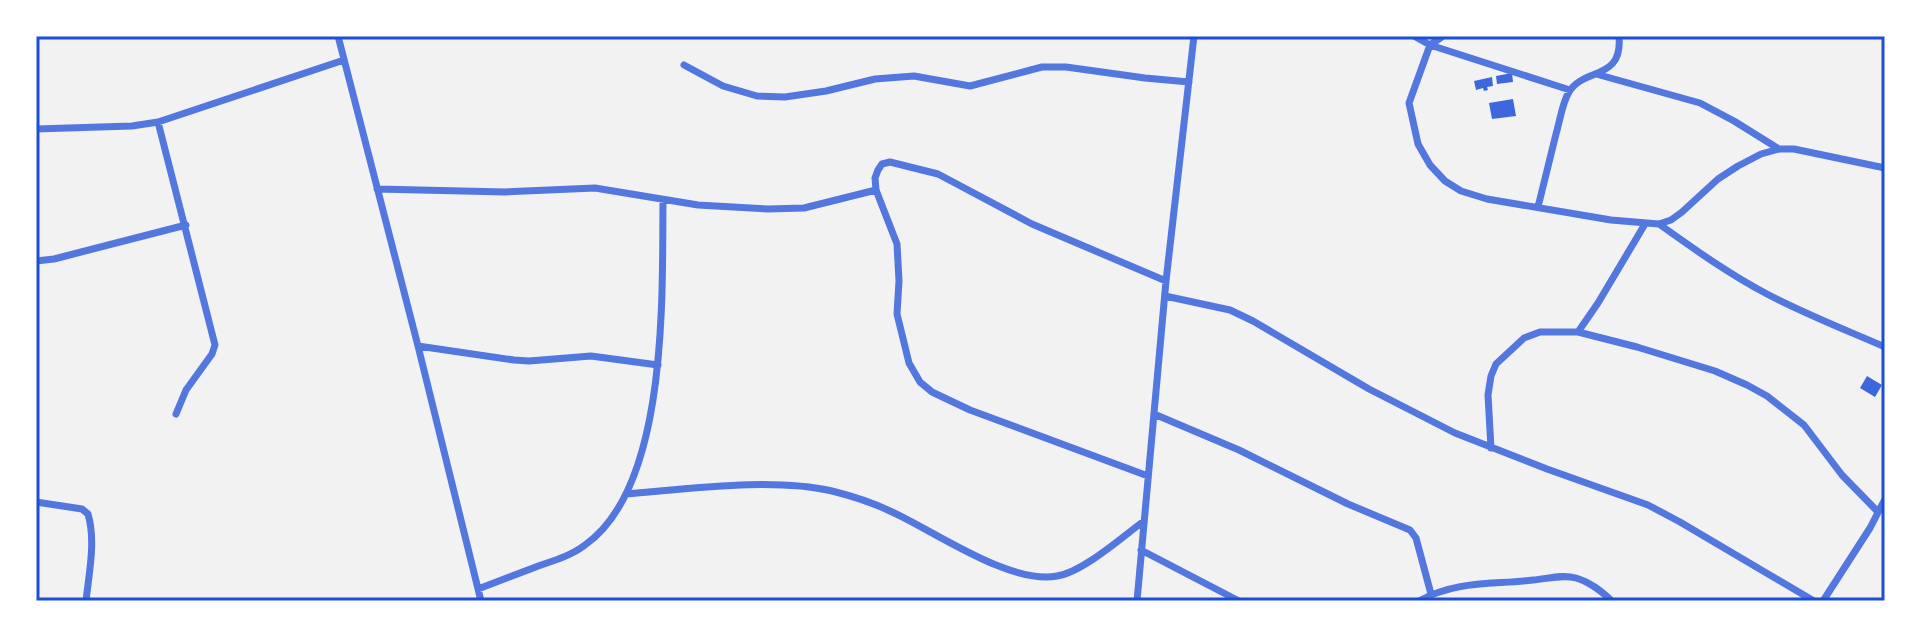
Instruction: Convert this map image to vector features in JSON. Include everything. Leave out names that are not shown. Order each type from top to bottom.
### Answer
[{"type":"street","points":[[338,36],[481,601]]},
{"type":"street","points":[[1137,601],[1166,281],[1194,36]]},
{"type":"street","points":[[1414,36],[1430,45],[1570,90]]},
{"type":"street","points":[[1443,36],[1430,45],[1409,103],[1418,144],[1430,165],[1445,181],[1461,191],[1487,199],[1611,220],[1659,224],[1682,212],[1718,179],[1738,166],[1779,149],[1794,149],[1885,168]]},
{"type":"street","points":[[1538,207],[1570,90],[1610,66],[1617,58],[1619,36]]},
{"type":"street","points":[[36,129],[132,126],[158,122],[344,60]]},
{"type":"street","points":[[684,65],[723,86],[757,96],[785,97],[875,79],[914,76],[970,86],[1042,67],[1066,67],[1189,82]]},
{"type":"street","points":[[1596,74],[1700,103],[1779,149]]},
{"type":"street","points":[[158,122],[215,345],[186,390],[176,414]]},
{"type":"street","points":[[1148,476],[970,410],[932,392],[920,382],[909,363],[897,314],[897,244],[876,190],[875,178],[882,164],[890,162],[938,174],[1008,212],[1166,281]]},
{"type":"street","points":[[377,189],[505,192],[595,188],[698,205],[787,209],[804,208],[876,190]]},
{"type":"street","points":[[478,589],[585,546],[600,532],[626,494],[641,452],[658,365],[663,200]]},
{"type":"street","points":[[1578,332],[1645,224]]},
{"type":"street","points":[[1659,224],[1747,283],[1885,347]]},
{"type":"street","points":[[36,261],[186,225]]},
{"type":"street","points":[[1165,296],[1230,310],[1369,389],[1455,433],[1648,505],[1814,601]]},
{"type":"street","points":[[1491,448],[1488,395],[1496,364],[1524,338],[1540,332],[1578,332],[1715,371],[1767,396],[1804,425],[1842,475],[1878,512]]},
{"type":"street","points":[[418,346],[514,360],[591,356],[658,365]]},
{"type":"street","points":[[1154,414],[1410,530],[1416,538],[1431,594]]},
{"type":"street","points":[[626,494],[750,486],[828,490],[890,511],[1008,570],[1056,577],[1076,570],[1144,521]]},
{"type":"street","points":[[1823,601],[1885,499]]},
{"type":"street","points":[[36,502],[82,509],[88,514],[91,534],[86,601]]},
{"type":"street","points":[[1141,550],[1239,601]]},
{"type":"street","points":[[1419,601],[1444,589],[1466,585],[1558,576],[1574,577],[1590,583],[1612,601]]},
{"type":"building","points":[[1512,73],[1513,82],[1497,84],[1496,76]]},
{"type":"building","points":[[1492,77],[1493,86],[1484,91],[1483,88],[1476,90],[1474,81]]},
{"type":"building","points":[[1513,99],[1516,116],[1492,119],[1489,103]]},
{"type":"building","points":[[1867,376],[1882,385],[1875,397],[1860,388]]}]
